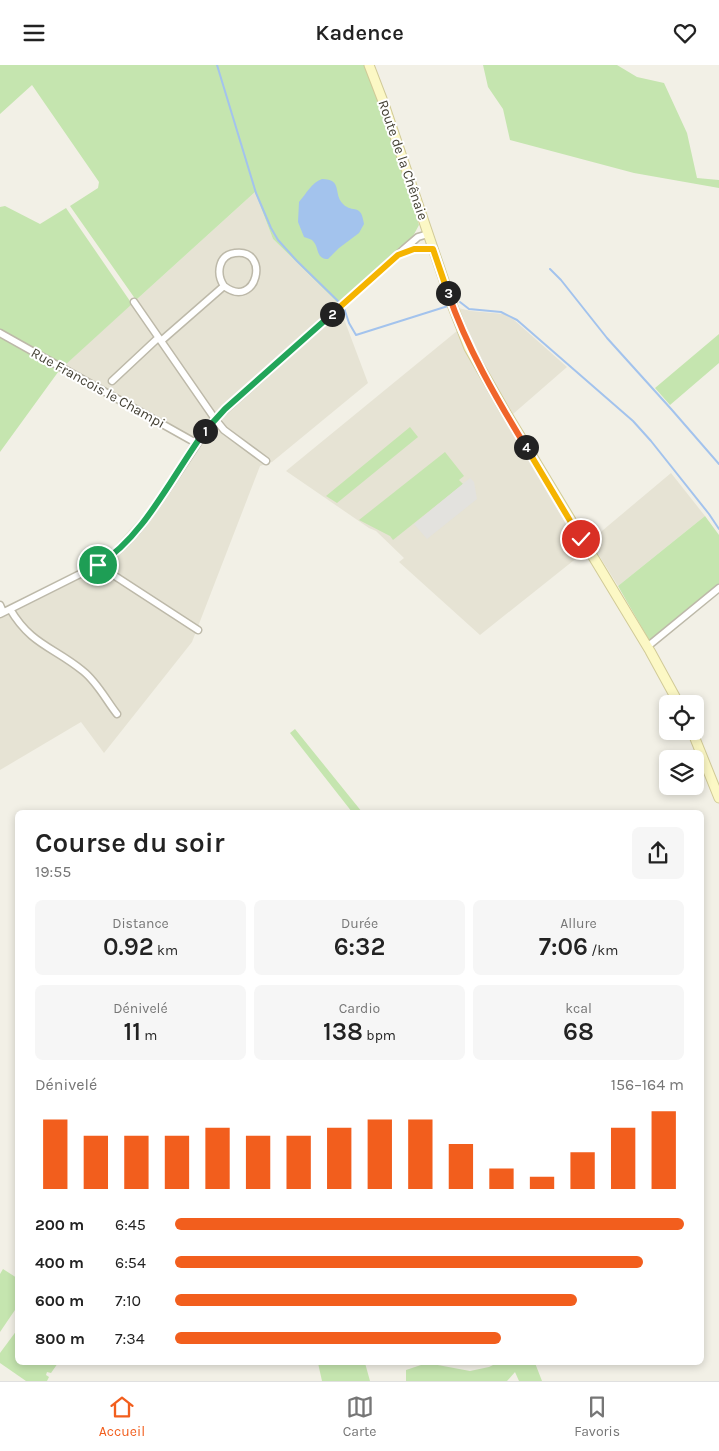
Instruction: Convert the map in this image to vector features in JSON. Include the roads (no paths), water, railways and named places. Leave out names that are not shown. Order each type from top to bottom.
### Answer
[{"type":"main road","name":"Route de la Chênaie","points":[[369,65],[457,320],[482,371],[674,695]]},
{"type":"main road","points":[[696,740],[719,798]]},
{"type":"street","points":[[4,612],[98,565],[117,551],[143,522],[167,489],[196,443],[215,419],[418,237],[428,234]]},
{"type":"street","points":[[398,255],[414,249],[433,249]]},
{"type":"street","points":[[235,253],[241,253],[250,257],[255,263],[257,270],[256,279],[253,284],[241,291],[232,291],[224,286],[218,271],[223,260],[235,253]]},
{"type":"street","points":[[112,381],[224,286]]},
{"type":"street","points":[[134,302],[224,430],[266,461]]},
{"type":"street","name":"Rue Francois le Champi","points":[[0,333],[196,443]]},
{"type":"street","points":[[98,565],[198,630]]},
{"type":"street","points":[[648,649],[719,587]]},
{"type":"street","points":[[0,605],[4,612],[17,621],[33,639],[85,672],[116,714]]},
{"type":"water","points":[[322,179],[333,181],[340,200],[347,207],[361,213],[364,224],[359,233],[328,259],[321,257],[312,240],[304,237],[298,222],[299,202],[312,186]]},
{"type":"waterway","points":[[217,65],[256,193],[271,228],[278,240],[297,261],[339,302]]},
{"type":"waterway","points":[[550,269],[607,338],[719,464]]},
{"type":"waterway","points":[[460,302],[469,309],[501,312],[517,320],[633,421],[651,441],[719,529]]},
{"type":"waterway","points":[[344,308],[349,323],[356,335],[448,306]]}]
